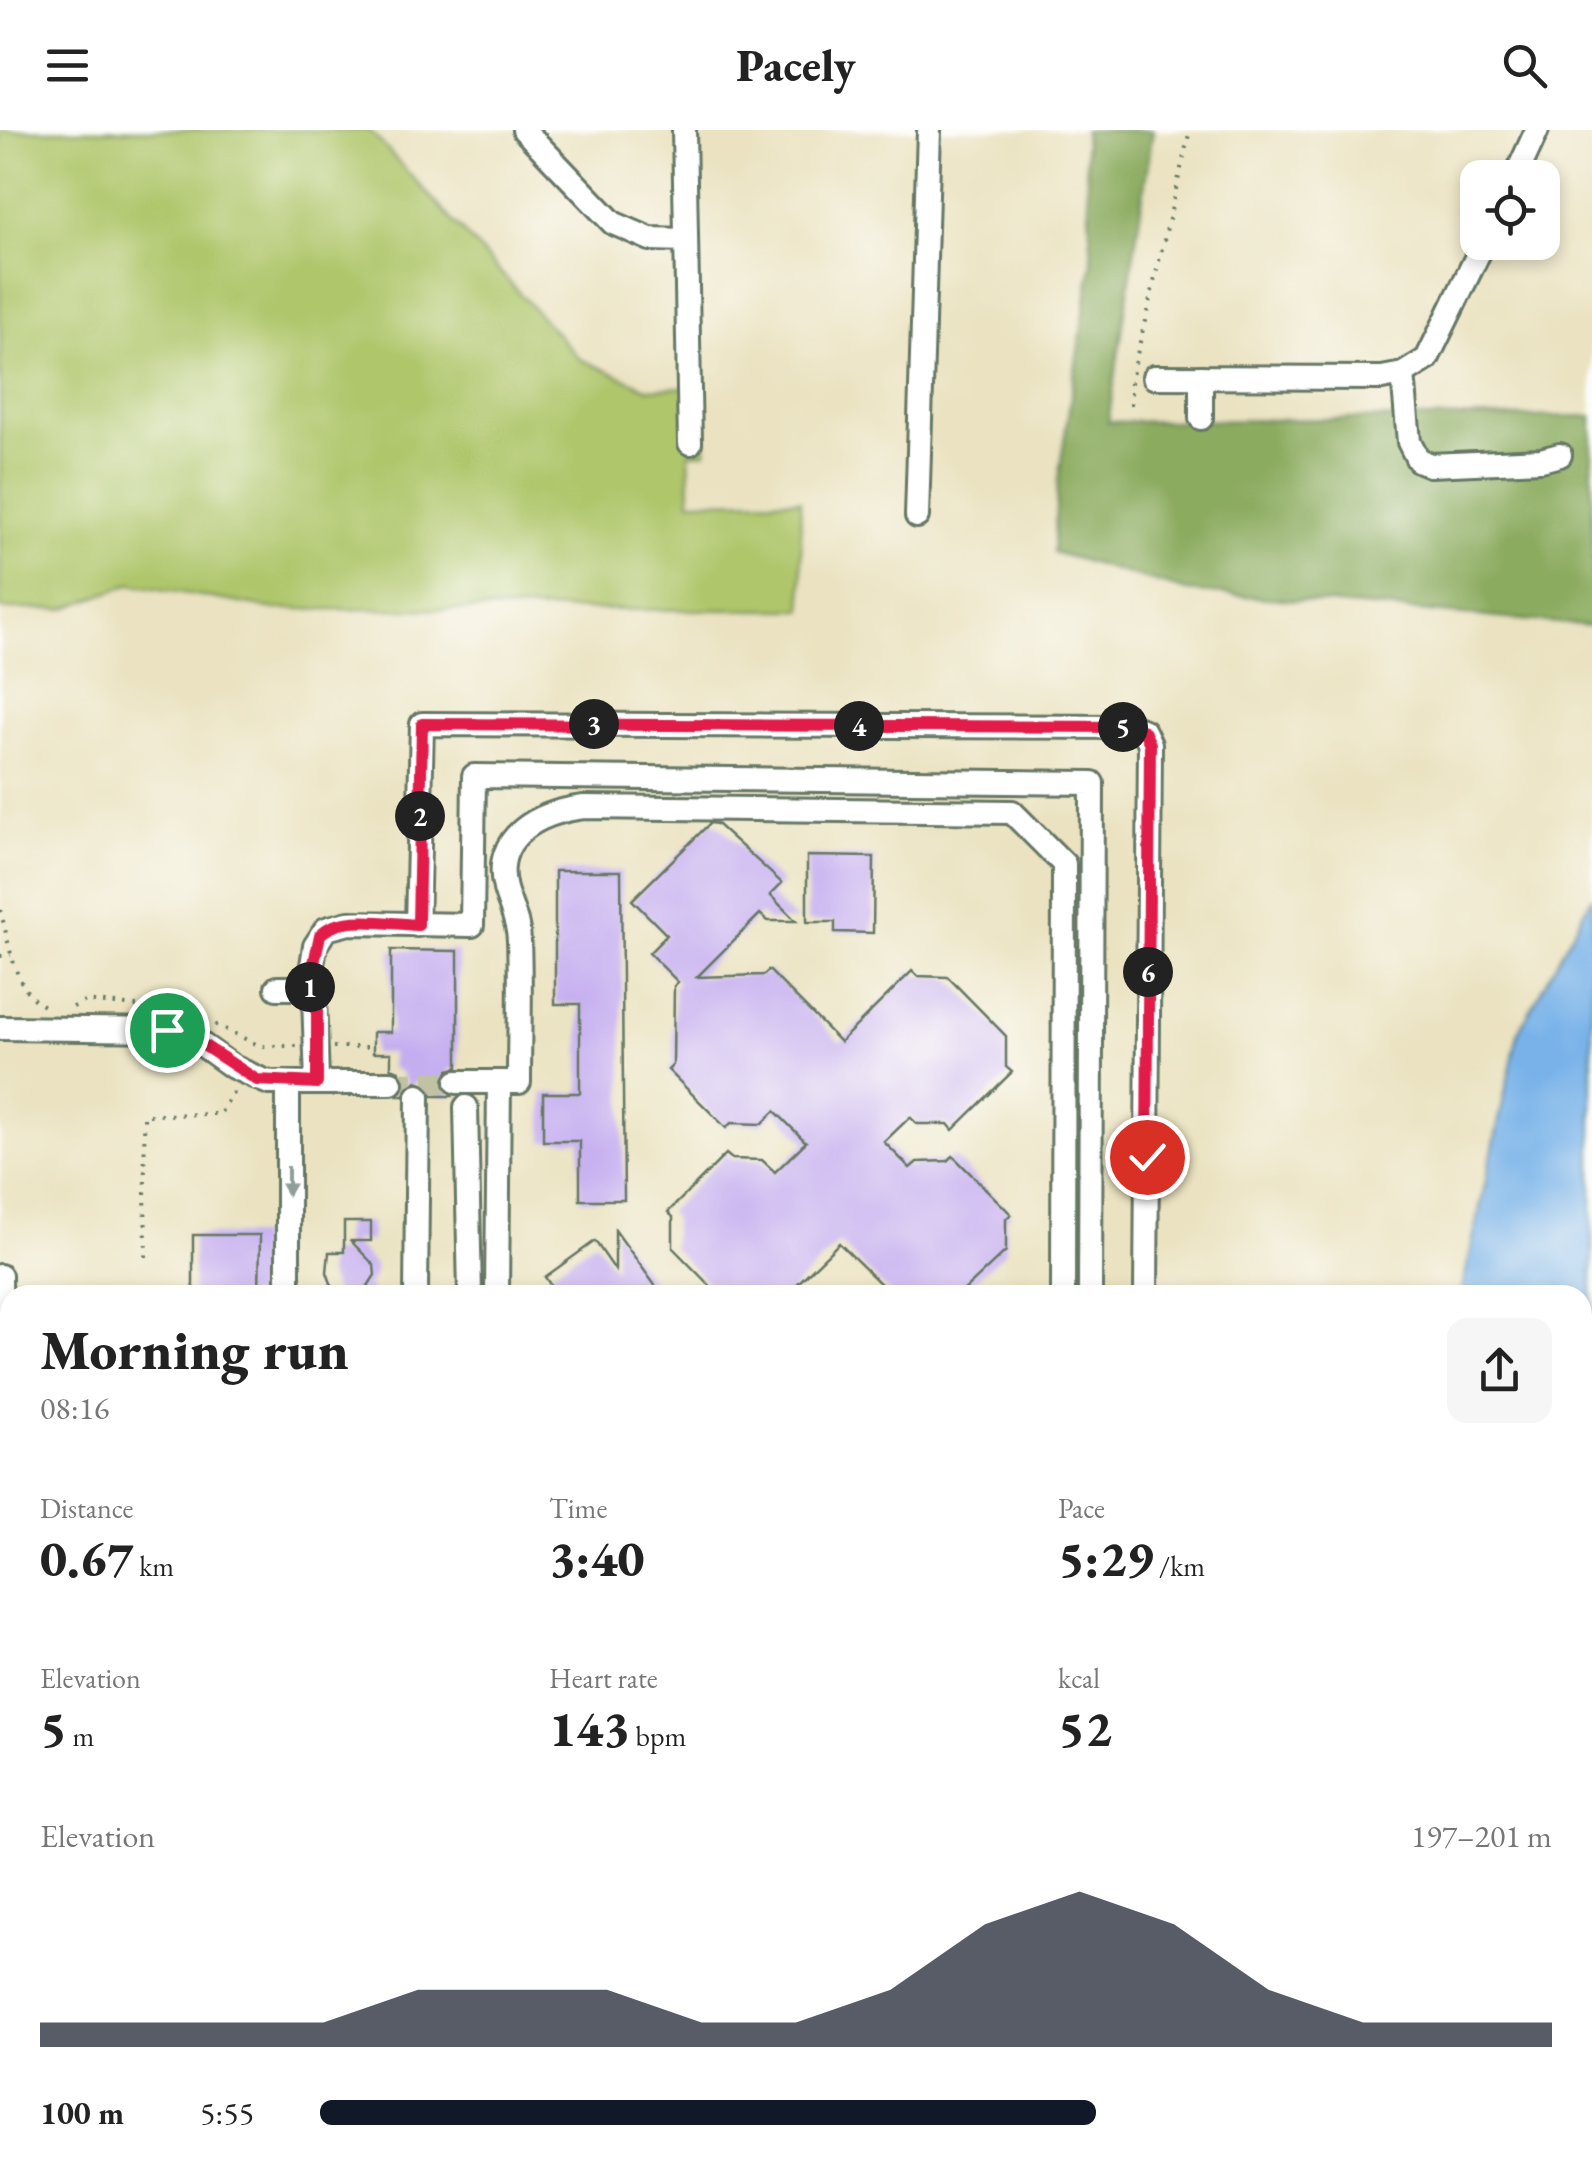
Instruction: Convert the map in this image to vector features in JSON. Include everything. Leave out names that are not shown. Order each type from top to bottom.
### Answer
[{"type":"street","points":[[524,130],[613,223],[650,238],[686,240]]},
{"type":"street","points":[[684,130],[690,443]]},
{"type":"street","points":[[917,516],[929,130]]},
{"type":"street","points":[[1523,160],[1537,130]]},
{"type":"street","points":[[1154,377],[1382,378],[1403,374],[1433,351],[1476,260]]},
{"type":"street","points":[[1403,374],[1409,442],[1418,460],[1430,464],[1560,455]]},
{"type":"street","points":[[1201,377],[1201,418]]},
{"type":"street","points":[[418,925],[422,724],[1134,727],[1144,731],[1150,744],[1146,1285]]},
{"type":"street","points":[[317,1083],[317,1008],[308,991],[315,946],[326,929],[349,923],[472,924],[474,776],[1092,783],[1090,1285]]},
{"type":"street","points":[[458,1082],[519,1082],[520,937],[506,891],[504,861],[517,832],[546,813],[584,806],[1012,812],[1064,864],[1063,1285]]},
{"type":"street","points":[[277,988],[308,991]]},
{"type":"street","points":[[0,1028],[167,1030],[194,1039],[244,1073],[269,1083],[391,1082]]},
{"type":"street","points":[[497,1285],[499,1082]]},
{"type":"street","points":[[288,1083],[288,1285]]},
{"type":"street","points":[[416,1285],[418,1096]]},
{"type":"street","points":[[466,1107],[470,1285]]},
{"type":"path","points":[[1132,405],[1131,380],[1190,130]]},
{"type":"path","points":[[0,956],[11,955]]},
{"type":"path","points":[[146,1258],[144,1116],[220,1114],[260,1046]]},
{"type":"green space","points":[[0,130],[369,130],[580,359],[649,389],[704,386],[706,452],[689,453],[690,501],[800,500],[803,610],[275,609],[131,584],[64,609],[0,609]]},
{"type":"green space","points":[[1084,130],[1153,130],[1108,422],[1592,416],[1592,626],[1187,591],[1053,552],[1058,480],[1092,261]]},
{"type":"water","points":[[1592,896],[1592,1285],[1463,1285],[1518,1033]]},
{"type":"building","points":[[710,823],[717,824],[782,883],[770,895],[796,921],[768,921],[760,914],[697,977],[764,975],[769,970],[840,1042],[912,971],[917,976],[948,977],[1006,1036],[1006,1067],[1012,1072],[953,1130],[948,1124],[917,1124],[910,1117],[884,1142],[910,1168],[917,1162],[948,1161],[953,1156],[1011,1214],[1006,1219],[1006,1251],[970,1285],[882,1285],[839,1243],[796,1285],[709,1285],[673,1248],[673,1217],[668,1212],[726,1154],[732,1159],[762,1160],[775,1172],[806,1142],[775,1111],[762,1124],[731,1123],[726,1128],[668,1070],[673,1065],[674,986],[678,982],[649,953],[667,935],[632,900]]},
{"type":"building","points":[[807,856],[874,857],[873,933],[835,932],[835,922],[807,922]]},
{"type":"building","points":[[555,871],[621,871],[624,1200],[580,1200],[580,1141],[543,1141],[543,1093],[580,1093],[580,1004],[555,1004]]},
{"type":"building","points":[[391,950],[458,951],[458,1067],[449,1070],[442,1081],[452,1096],[433,1096],[426,1084],[417,1081],[406,1088],[403,1096],[398,1096],[406,1082],[399,1071],[391,1068],[391,1053],[373,1053],[373,1032],[391,1032]]},
{"type":"building","points":[[344,1222],[371,1222],[371,1241],[351,1241],[374,1265],[375,1275],[369,1285],[332,1285],[327,1272],[329,1252],[344,1252]]},
{"type":"building","points":[[615,1230],[655,1285],[550,1285],[545,1277],[595,1241],[615,1270]]},
{"type":"building","points":[[193,1235],[260,1235],[259,1285],[193,1285]]},
{"type":"tunnel","points":[[391,1083],[457,1082]]},
{"type":"route","points":[[167,1030],[194,1039],[257,1080],[317,1083],[317,1008],[308,991],[320,935],[326,929],[349,923],[418,925],[422,724],[1134,727],[1144,731],[1150,744],[1147,1157]]}]
